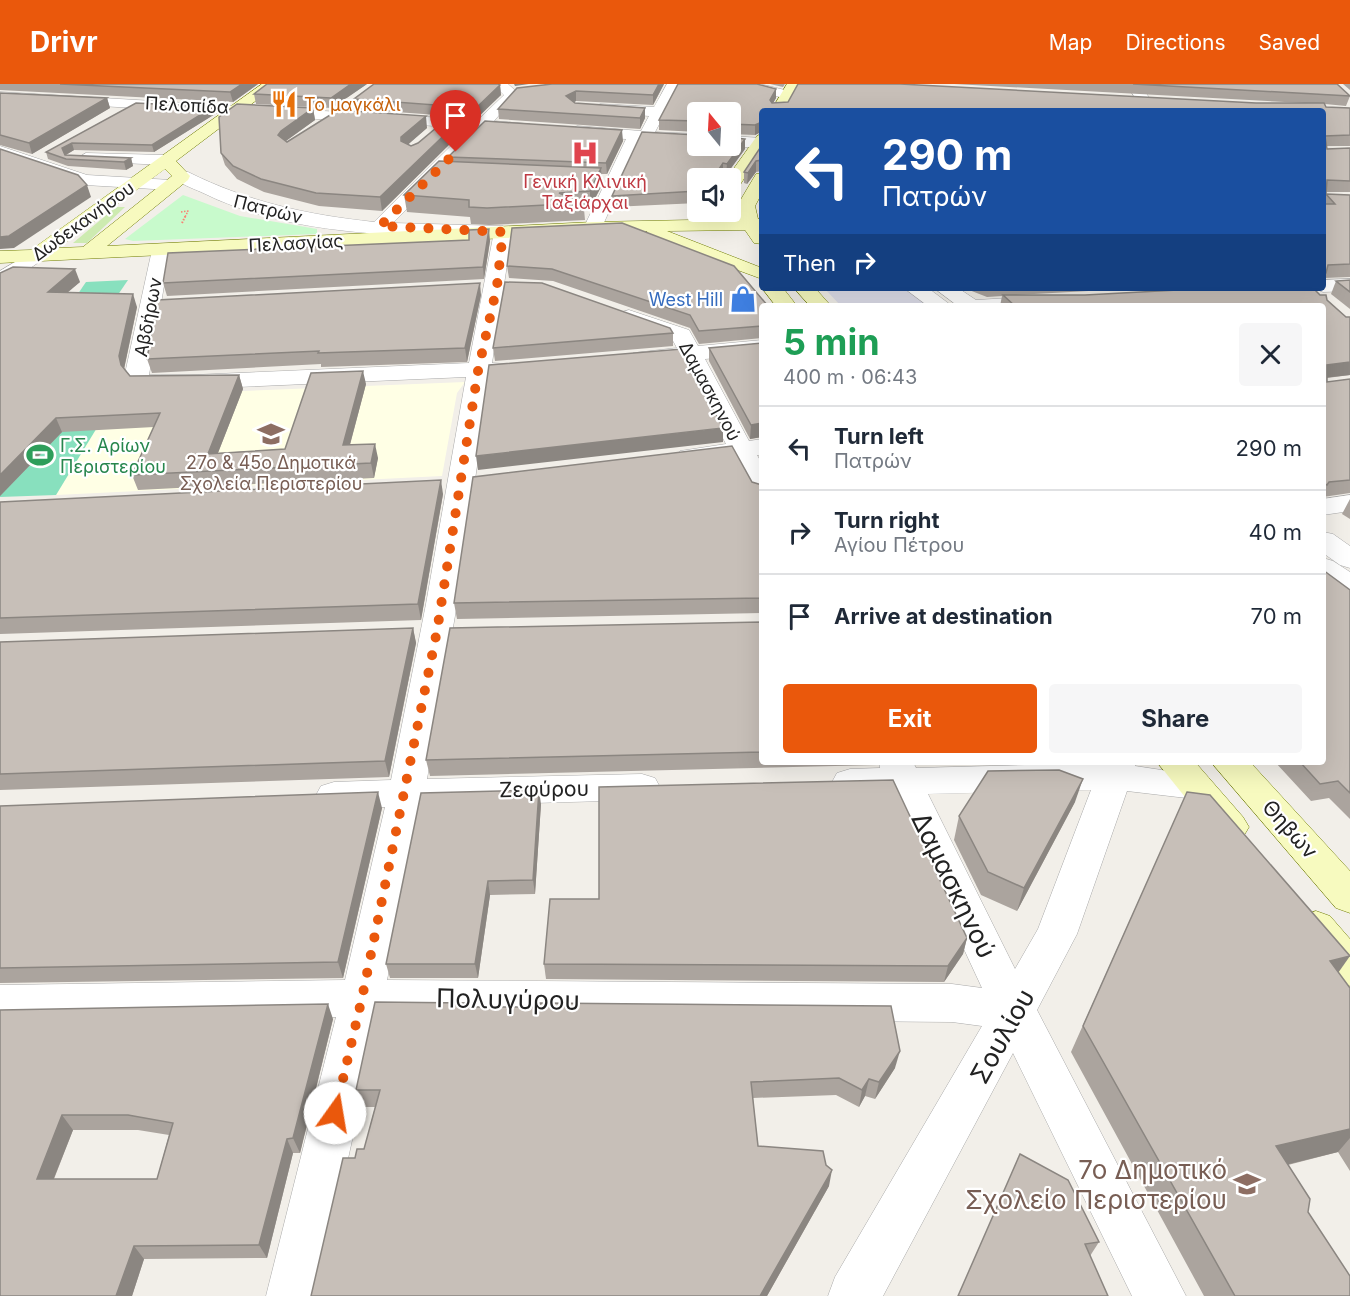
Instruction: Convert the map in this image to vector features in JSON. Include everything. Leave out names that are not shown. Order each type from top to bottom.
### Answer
[{"type":"street","points":[[9,112],[65,84]]},
{"type":"street","name":"Δωδεκανήσου","points":[[0,280],[272,84]]},
{"type":"street","points":[[593,227],[641,135],[674,84]]},
{"type":"street","points":[[743,84],[791,90],[780,108]]},
{"type":"street","points":[[1133,84],[1148,106]]},
{"type":"street","points":[[106,119],[158,89]]},
{"type":"street","points":[[380,226],[484,125],[511,89]]},
{"type":"street","name":"Πελοπίδα","points":[[0,96],[238,108],[542,128]]},
{"type":"street","points":[[1120,99],[1148,106],[1167,102]]},
{"type":"street","points":[[319,128],[357,100]]},
{"type":"street","points":[[588,107],[658,112]]},
{"type":"street","points":[[429,136],[446,122]]},
{"type":"street","points":[[566,130],[687,138]]},
{"type":"street","points":[[741,141],[759,141]]},
{"type":"street","points":[[741,171],[759,144]]},
{"type":"street","name":"Πατρών","points":[[5,156],[57,155],[165,160]]},
{"type":"street","name":"Πατρών","points":[[5,156],[85,180],[134,183],[177,180],[230,200],[271,212],[325,221],[503,232]]},
{"type":"street","points":[[165,160],[177,180]]},
{"type":"street","name":"Δωδεκανήσου","points":[[87,253],[177,180]]},
{"type":"street","points":[[755,219],[746,206],[759,183]]},
{"type":"street","name":"Πελασγίας","points":[[0,257],[503,232],[687,220]]},
{"type":"street","name":"Πελασγίας","points":[[593,227],[639,227],[687,221]]},
{"type":"street","points":[[722,222],[733,243],[759,273]]},
{"type":"street","points":[[639,227],[759,277]]},
{"type":"street","points":[[292,1296],[362,998],[437,631],[463,483],[478,371],[495,287],[503,232]]},
{"type":"street","name":"Αβδήρων","points":[[161,250],[137,369],[138,377],[143,382],[478,371]]},
{"type":"street","points":[[1326,286],[1350,285]]},
{"type":"street","points":[[774,291],[784,303]]},
{"type":"street","points":[[807,291],[817,303]]},
{"type":"street","points":[[919,291],[937,303]]},
{"type":"street","points":[[949,291],[969,303]]},
{"type":"street","points":[[1311,291],[1325,303]]},
{"type":"street","points":[[1026,303],[1060,301]]},
{"type":"street","points":[[151,305],[175,304]]},
{"type":"street","points":[[1326,304],[1330,307]]},
{"type":"street","name":"Δαμασκηνού","points":[[608,308],[681,335],[752,449],[759,477]]},
{"type":"street","points":[[620,360],[759,347]]},
{"type":"street","points":[[478,371],[525,367]]},
{"type":"street","points":[[660,460],[752,449]]},
{"type":"street","points":[[1326,507],[1350,503]]},
{"type":"street","points":[[1326,542],[1350,559]]},
{"type":"street","points":[[1326,569],[1350,586]]},
{"type":"street","name":"Θηβών","points":[[1232,765],[1350,897]]},
{"type":"street","points":[[820,782],[899,771],[1117,770],[1185,774]]},
{"type":"street","name":"Σουλίου","points":[[854,1296],[1057,934],[1117,770]]},
{"type":"street","name":"Δαμασκηνού","points":[[899,771],[1015,1012],[1160,1296]]},
{"type":"street","name":"Θηβών","points":[[1185,774],[1250,850]]},
{"type":"street","name":"Ζεφύρου","points":[[298,796],[678,786]]},
{"type":"street","points":[[1296,905],[1350,968]]},
{"type":"street","name":"Πολυγύρου","points":[[0,1004],[362,998],[952,1003],[1015,1012]]},
{"type":"shaded area","points":[[827,291],[907,291],[925,303],[838,303]]},
{"type":"shaded area","name":"27ο & 45ο Δημοτικά Σχολεία Περιστερίου","points":[[465,382],[457,393],[442,476],[56,495],[118,392],[195,393]]},
{"type":"green space","points":[[183,195],[240,216],[317,229],[317,234],[133,241],[125,239]]},
{"type":"green space","points":[[116,207],[125,207],[87,243],[73,243]]},
{"type":"green space","points":[[128,280],[113,302],[71,304],[86,282]]},
{"type":"green space","name":"Γ.Σ. Αρίων Περιστερίου","points":[[107,370],[128,370],[123,385],[56,495],[0,497],[0,414]]},
{"type":"building","points":[[60,84],[242,84],[230,92]]},
{"type":"building","points":[[267,84],[351,84],[331,98],[254,94]]},
{"type":"building","points":[[374,84],[500,85],[476,108],[354,99]]},
{"type":"building","points":[[552,84],[659,84],[653,95],[576,91],[566,96],[575,103],[645,108],[640,118],[498,109],[517,88]]},
{"type":"building","points":[[678,84],[757,84],[776,89],[770,100],[772,103],[788,102],[798,84],[900,84],[1256,103],[1324,103],[1326,107],[1350,108],[1350,135],[1326,136],[1326,108],[759,108],[759,123],[755,125],[741,124],[741,102],[687,102],[687,121],[659,120]]},
{"type":"building","points":[[1133,84],[1337,84],[1350,96]]},
{"type":"building","points":[[0,93],[107,98],[29,143],[0,135]]},
{"type":"building","points":[[136,103],[213,107],[152,145],[72,143],[62,148],[65,155],[131,158],[124,162],[66,159],[46,152]]},
{"type":"building","points":[[237,104],[313,108],[281,131],[278,135],[287,142],[338,110],[426,116],[401,137],[401,141],[411,146],[418,143],[448,118],[462,118],[380,197],[316,193],[261,179],[233,166],[221,153],[219,117]]},
{"type":"building","points":[[485,121],[622,130],[606,163],[448,157]]},
{"type":"building","points":[[642,132],[687,134],[687,156],[733,156],[727,164],[723,163],[720,168],[687,168],[687,192],[612,196]]},
{"type":"building","points":[[1326,142],[1327,149],[1350,148],[1350,181],[1327,180],[1326,194]]},
{"type":"building","points":[[0,149],[78,175],[87,185],[9,236],[0,237]]},
{"type":"building","points":[[759,150],[759,160],[756,161],[748,173],[744,172]]},
{"type":"building","points":[[439,161],[601,168],[590,191],[559,193],[584,203],[487,208],[469,207],[469,200],[404,195]]},
{"type":"building","points":[[1326,194],[1350,195],[1350,264],[1328,265],[1326,273],[1326,204],[1335,204]]},
{"type":"building","points":[[622,223],[734,266],[765,303],[759,303],[759,326],[699,331],[690,315],[552,269],[507,266],[512,228]]},
{"type":"building","points":[[489,229],[483,267],[163,283],[168,253],[469,240],[469,230]]},
{"type":"building","points":[[13,267],[75,269],[48,292],[133,294],[119,356],[121,365],[130,376],[239,375],[208,454],[285,449],[311,373],[363,371],[343,445],[375,444],[371,463],[132,475],[160,413],[56,418],[0,475],[0,273]]},
{"type":"building","points":[[1350,280],[1350,292],[1336,281]]},
{"type":"building","points":[[505,282],[542,283],[670,328],[673,333],[493,348]]},
{"type":"building","points":[[480,283],[465,348],[318,353],[319,351],[147,359],[157,300]]},
{"type":"building","points":[[1159,291],[1316,291],[1320,295],[1326,295],[1327,300],[1346,317],[1350,317],[1350,362],[1327,365],[1327,382],[1350,379],[1350,480],[1329,482],[1326,484],[1326,303],[1012,303],[1003,295],[1085,295]]},
{"type":"building","points":[[759,343],[759,424],[751,425],[709,348]]},
{"type":"building","points":[[682,349],[723,428],[476,456],[489,365]]},
{"type":"building","points":[[732,446],[752,482],[759,484],[759,598],[454,603],[473,477]]},
{"type":"building","points":[[441,480],[418,604],[0,618],[0,502]]},
{"type":"building","points":[[1326,572],[1350,590],[1350,793],[1338,781],[1320,784],[1303,765],[1326,765]]},
{"type":"building","points":[[759,622],[759,752],[426,760],[450,628]]},
{"type":"building","points":[[413,628],[385,761],[0,774],[0,642]]},
{"type":"building","points":[[1059,770],[1083,779],[1024,888],[988,872],[959,816],[988,771]]},
{"type":"building","points":[[893,780],[967,938],[948,966],[544,964],[550,899],[599,899],[599,787]]},
{"type":"building","points":[[539,790],[533,880],[488,881],[475,964],[386,964],[421,793]]},
{"type":"building","points":[[378,792],[338,962],[0,968],[0,806]]},
{"type":"building","points":[[1187,792],[1210,795],[1350,956],[1330,961],[1350,988],[1350,1129],[1276,1146],[1310,1199],[1308,1212],[1350,1276],[1350,1296],[1235,1296],[1083,1026]]},
{"type":"building","points":[[375,1002],[468,1003],[467,1007],[540,1007],[540,1003],[891,1006],[900,1051],[879,1082],[869,1079],[862,1090],[839,1078],[751,1082],[758,1146],[823,1151],[826,1165],[832,1170],[760,1296],[311,1296],[343,1158],[355,1158],[357,1149],[364,1149],[380,1090],[356,1090]]},
{"type":"building","points":[[328,1004],[293,1138],[287,1139],[259,1245],[134,1246],[116,1296],[0,1296],[0,1010]],"holes":[[[62,1115],[128,1115],[173,1123],[157,1179],[37,1179]]]},
{"type":"building","points":[[1020,1154],[1068,1180],[1099,1242],[1085,1244],[1108,1296],[958,1296]]},
{"type":"place","name":"Το μαγκάλι","points":[[284,104]]},
{"type":"place","name":"Γενική Κλινική Ταξιάρχαι","points":[[585,153]]},
{"type":"place","name":"West Hill","points":[[743,299]]},
{"type":"place","name":"27ο & 45ο Δημοτικά Σχολεία Περιστερίου","points":[[271,434]]},
{"type":"place","name":"Γ.Σ. Αρίων Περιστερίου","points":[[40,455]]},
{"type":"place","name":"7ο Δημοτικό Σχολείο Περιστερίου","points":[[1247,1184]]},
{"type":"route","points":[[335,1113],[362,998],[437,631],[478,371],[497,286],[503,232],[380,226],[456,152]]}]
